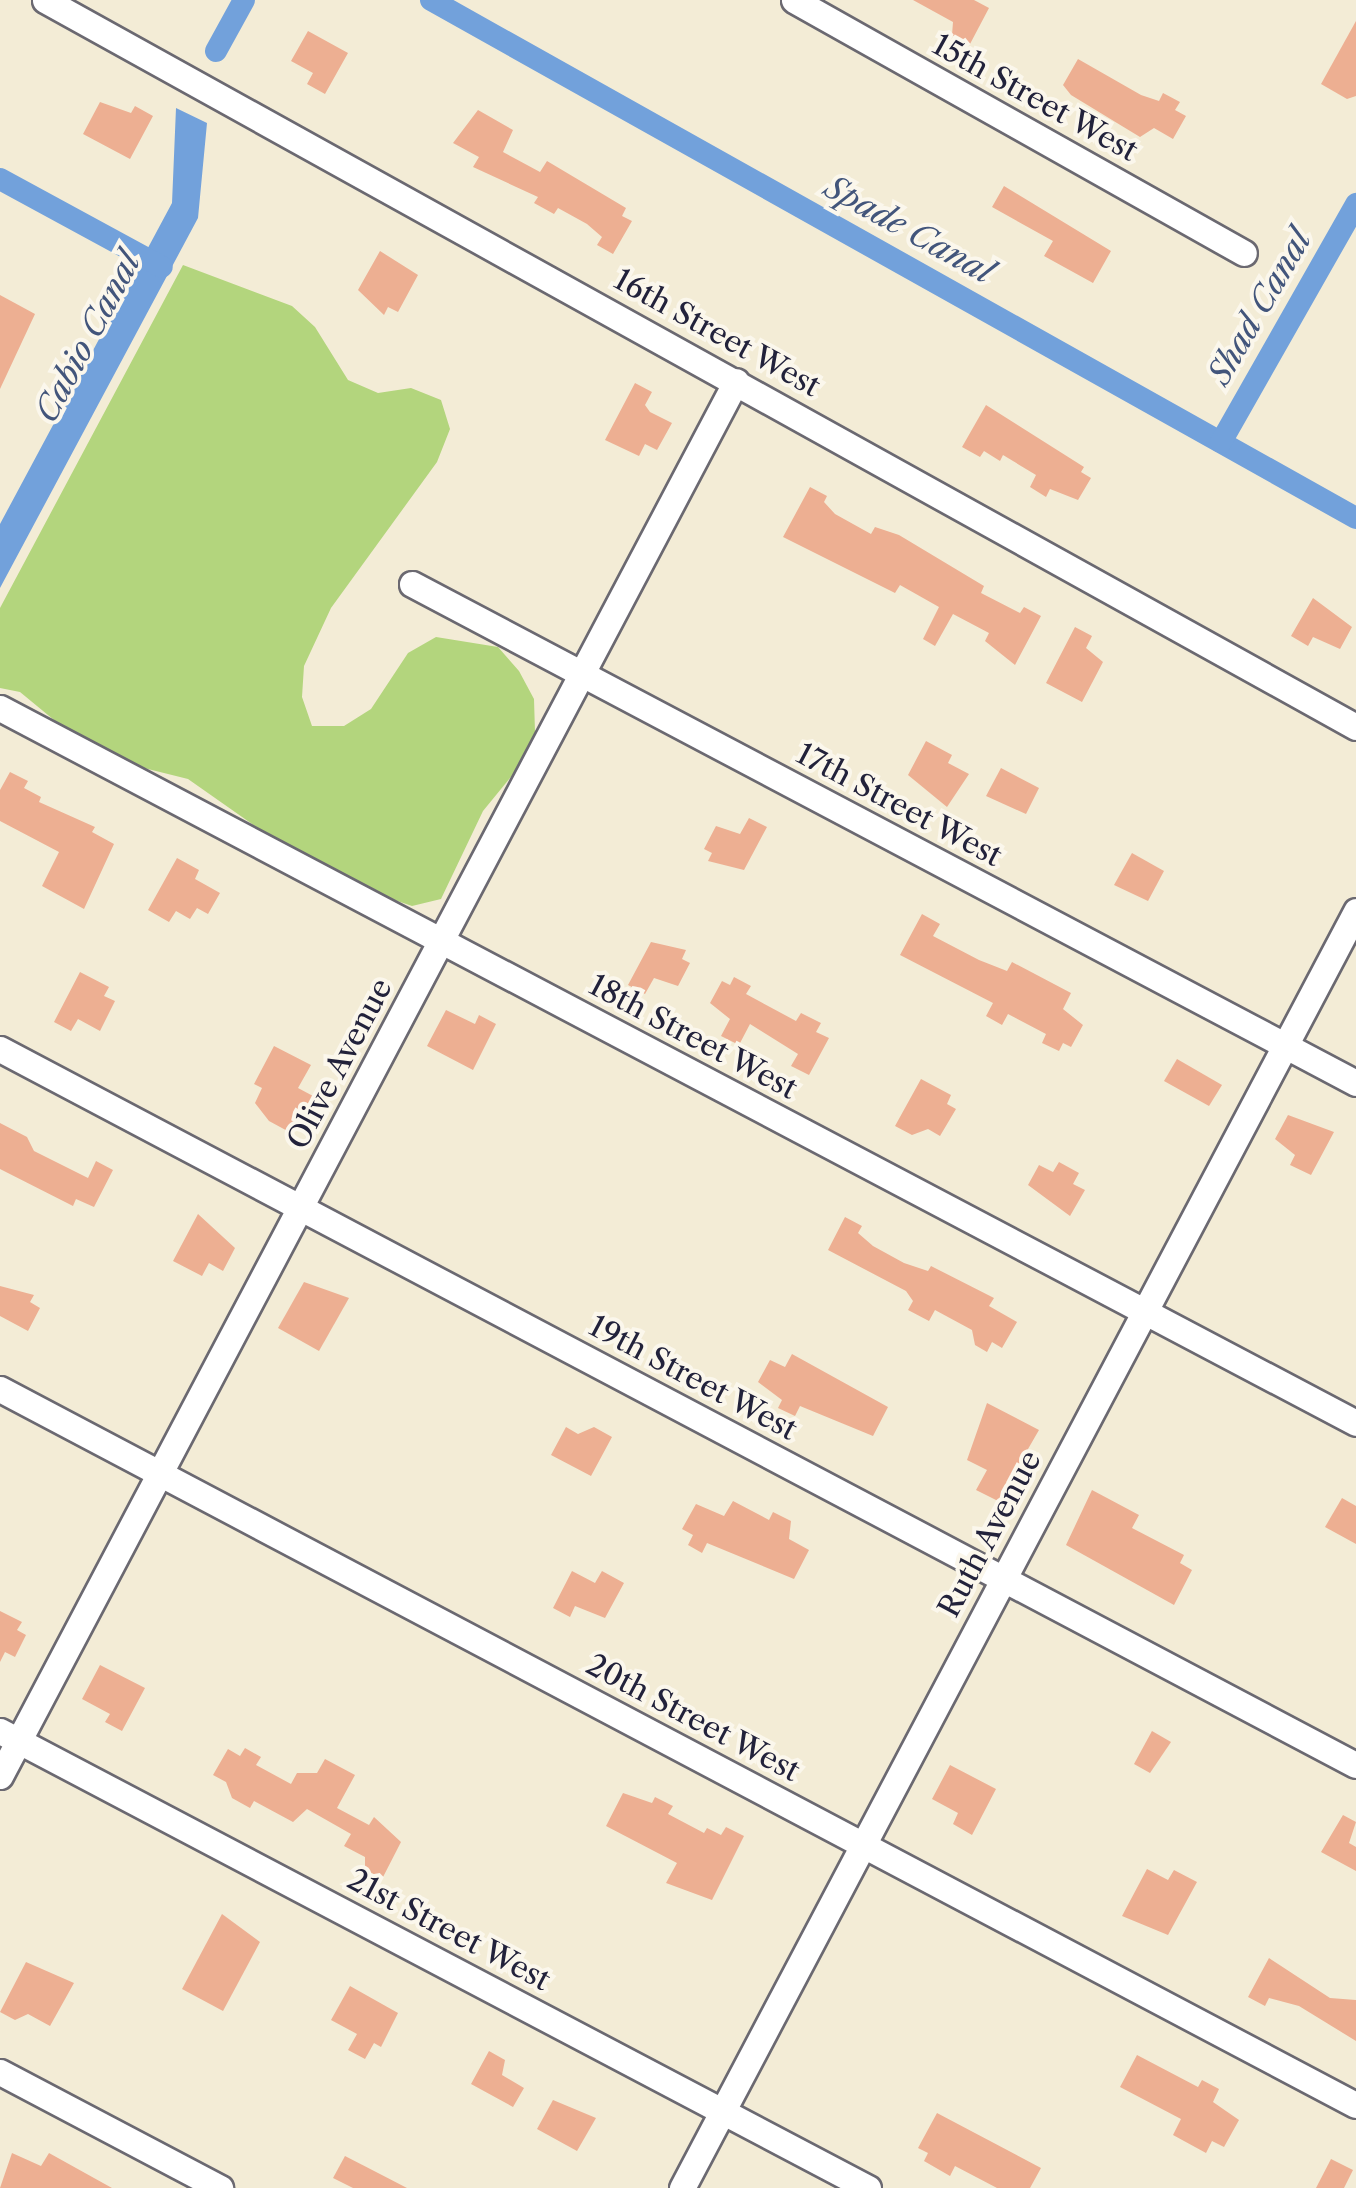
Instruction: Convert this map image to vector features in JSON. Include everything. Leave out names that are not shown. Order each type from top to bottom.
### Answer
[{"type":"street","name":"16th Street West","points":[[45,0],[1356,727]]},
{"type":"street","name":"15th Street West","points":[[803,2],[1244,254]]},
{"type":"street","name":"Olive Avenue","points":[[0,1776],[10,1736],[160,1474],[736,381]]},
{"type":"street","name":"17th Street West","points":[[412,584],[1356,1083]]},
{"type":"street","name":"18th Street West","points":[[0,708],[1356,1423]]},
{"type":"street","name":"Ruth Avenue","points":[[682,2188],[1356,910]]},
{"type":"street","name":"19th Street West","points":[[0,1049],[1356,1765]]},
{"type":"street","name":"20th Street West","points":[[0,1389],[1356,2105]]},
{"type":"street","name":"21st Street West","points":[[10,1736],[868,2188]]},
{"type":"street","points":[[0,2072],[220,2188]]},
{"type":"green space","points":[[183,265],[292,306],[315,327],[348,380],[378,393],[411,388],[441,400],[450,429],[437,462],[331,608],[304,666],[302,697],[312,726],[344,726],[371,709],[408,653],[436,637],[498,647],[519,671],[534,699],[535,732],[523,762],[483,811],[441,899],[412,906],[383,896],[269,836],[188,779],[128,764],[71,734],[20,692],[0,688],[0,608]]},
{"type":"water","points":[[176,108],[207,123],[198,218],[0,588],[0,524],[172,203]]},
{"type":"building","points":[[913,0],[974,0],[989,8],[970,44],[952,35],[953,22]]},
{"type":"building","points":[[1356,21],[1356,96],[1347,99],[1321,84]]},
{"type":"building","points":[[308,31],[348,53],[325,94],[307,84],[313,73],[291,61]]},
{"type":"building","points":[[1078,59],[1141,95],[1159,101],[1163,93],[1180,102],[1175,110],[1186,116],[1173,139],[1154,128],[1140,137],[1071,95],[1063,85]]},
{"type":"building","points":[[100,102],[131,113],[135,106],[153,116],[130,159],[83,134]]},
{"type":"building","points":[[478,110],[513,130],[503,152],[540,172],[547,161],[626,208],[622,216],[632,221],[613,254],[597,245],[602,237],[587,224],[558,208],[554,214],[534,203],[538,197],[473,167],[479,157],[453,143]]},
{"type":"building","points":[[1004,186],[1111,251],[1093,283],[1044,256],[1053,241],[992,207]]},
{"type":"building","points":[[380,251],[418,275],[398,312],[388,307],[384,315],[358,290]]},
{"type":"building","points":[[0,295],[35,314],[0,389]]},
{"type":"building","points":[[635,383],[652,392],[645,405],[650,412],[672,423],[657,450],[645,444],[639,456],[605,440]]},
{"type":"building","points":[[986,405],[1084,467],[1081,472],[1091,478],[1078,500],[1050,489],[1046,497],[1030,487],[1036,475],[1003,455],[1000,461],[984,451],[980,457],[962,447]]},
{"type":"building","points":[[810,487],[827,496],[824,502],[835,514],[871,534],[875,527],[899,535],[984,586],[981,593],[1020,613],[1024,607],[1041,616],[1015,665],[985,641],[989,633],[953,614],[935,646],[923,639],[939,607],[900,585],[895,593],[783,537]]},
{"type":"building","points":[[1313,598],[1352,627],[1340,649],[1313,637],[1308,646],[1291,636]]},
{"type":"building","points":[[1075,627],[1092,636],[1086,648],[1103,662],[1082,702],[1046,683]]},
{"type":"building","points":[[926,741],[952,755],[948,763],[969,774],[947,807],[908,775]]},
{"type":"building","points":[[1001,768],[1039,788],[1026,814],[986,796]]},
{"type":"building","points":[[10,772],[28,781],[24,788],[41,797],[39,802],[95,827],[92,832],[114,844],[84,909],[42,886],[59,852],[0,821],[0,790]]},
{"type":"building","points":[[749,818],[767,827],[744,870],[708,861],[712,853],[704,849],[716,826],[740,834]]},
{"type":"building","points":[[1132,853],[1164,871],[1148,901],[1114,885]]},
{"type":"building","points":[[177,858],[199,870],[195,879],[220,893],[208,914],[197,908],[190,919],[176,911],[169,922],[148,910]]},
{"type":"building","points":[[922,914],[940,924],[933,936],[1007,971],[1012,962],[1071,993],[1063,1009],[1083,1025],[1071,1047],[1063,1043],[1059,1051],[1042,1043],[1046,1034],[1008,1014],[1002,1025],[986,1016],[993,1003],[900,955]]},
{"type":"building","points":[[651,942],[686,950],[682,959],[690,963],[678,986],[654,978],[645,994],[628,985]]},
{"type":"building","points":[[80,972],[109,987],[104,996],[115,1001],[100,1031],[78,1019],[71,1031],[54,1022]]},
{"type":"building","points":[[734,977],[751,986],[746,994],[796,1021],[801,1013],[821,1023],[816,1032],[829,1038],[809,1075],[791,1066],[798,1054],[750,1024],[739,1045],[721,1036],[730,1019],[710,1003],[722,981],[730,985]]},
{"type":"building","points":[[446,1010],[475,1024],[479,1015],[496,1024],[473,1070],[427,1046]]},
{"type":"building","points":[[274,1046],[311,1065],[298,1088],[313,1096],[293,1134],[269,1121],[255,1103],[262,1088],[254,1084]]},
{"type":"building","points":[[1177,1059],[1222,1085],[1209,1106],[1164,1081]]},
{"type":"building","points":[[921,1079],[951,1095],[947,1104],[956,1109],[940,1136],[928,1129],[912,1135],[895,1126]]},
{"type":"building","points":[[1288,1115],[1334,1132],[1311,1175],[1290,1165],[1295,1155],[1275,1139]]},
{"type":"building","points":[[0,1123],[27,1137],[34,1151],[88,1178],[96,1161],[113,1170],[94,1207],[76,1199],[73,1206],[0,1169]]},
{"type":"building","points":[[1059,1162],[1079,1173],[1073,1184],[1085,1190],[1070,1216],[1028,1185],[1039,1165],[1053,1172]]},
{"type":"building","points":[[198,1214],[235,1248],[223,1271],[209,1263],[202,1276],[173,1261]]},
{"type":"building","points":[[845,1217],[862,1226],[858,1233],[873,1246],[904,1263],[928,1271],[931,1266],[994,1298],[989,1306],[1017,1322],[1002,1348],[992,1342],[987,1352],[975,1345],[972,1330],[935,1310],[929,1321],[908,1310],[913,1301],[906,1291],[828,1250]]},
{"type":"building","points":[[304,1282],[349,1298],[319,1351],[278,1328]]},
{"type":"building","points":[[0,1286],[34,1295],[30,1302],[40,1308],[28,1331],[0,1316]]},
{"type":"building","points":[[792,1354],[888,1407],[873,1436],[800,1406],[795,1416],[778,1408],[782,1400],[758,1382],[770,1360],[785,1367]]},
{"type":"building","points":[[987,1403],[1039,1430],[998,1501],[976,1490],[987,1470],[967,1460]]},
{"type":"building","points":[[566,1427],[578,1434],[594,1427],[612,1437],[591,1476],[551,1455]]},
{"type":"building","points":[[1092,1490],[1139,1515],[1132,1528],[1184,1555],[1180,1563],[1192,1570],[1174,1605],[1066,1545]]},
{"type":"building","points":[[1342,1498],[1356,1506],[1356,1544],[1325,1527]]},
{"type":"building","points":[[733,1501],[769,1520],[773,1512],[791,1521],[789,1539],[809,1550],[794,1579],[707,1543],[702,1553],[688,1545],[693,1535],[682,1529],[696,1504],[724,1516]]},
{"type":"building","points":[[572,1571],[595,1583],[602,1571],[624,1583],[605,1618],[575,1606],[570,1617],[553,1608]]},
{"type":"building","points":[[0,1611],[22,1622],[17,1630],[26,1635],[15,1657],[5,1652],[0,1662]]},
{"type":"building","points":[[100,1665],[145,1688],[122,1731],[105,1722],[110,1714],[82,1699]]},
{"type":"building","points":[[1152,1731],[1171,1742],[1150,1773],[1134,1764]]},
{"type":"building","points":[[245,1748],[261,1757],[256,1765],[291,1784],[297,1773],[317,1773],[325,1759],[355,1775],[337,1808],[369,1825],[374,1817],[401,1842],[382,1879],[365,1869],[365,1857],[344,1846],[351,1834],[307,1809],[293,1822],[254,1801],[250,1808],[232,1798],[226,1782],[213,1775],[228,1749],[240,1756]]},
{"type":"building","points":[[950,1765],[996,1789],[972,1835],[953,1824],[958,1813],[932,1799]]},
{"type":"building","points":[[623,1793],[652,1803],[655,1797],[673,1806],[668,1814],[704,1833],[707,1828],[721,1835],[726,1827],[744,1836],[712,1900],[666,1883],[677,1863],[606,1826]]},
{"type":"building","points":[[1343,1815],[1356,1822],[1349,1843],[1356,1847],[1356,1871],[1321,1852]]},
{"type":"building","points":[[1147,1869],[1168,1880],[1174,1870],[1197,1882],[1168,1935],[1122,1916]]},
{"type":"building","points":[[222,1914],[260,1942],[223,2011],[182,1989]]},
{"type":"building","points":[[1269,1958],[1330,1998],[1356,2000],[1356,2041],[1299,2006],[1269,1998],[1265,2006],[1248,1997]]},
{"type":"building","points":[[26,1962],[74,1983],[50,2026],[28,2014],[15,2020],[0,2012]]},
{"type":"building","points":[[350,1986],[398,2013],[381,2047],[374,2043],[365,2059],[348,2050],[357,2034],[331,2020]]},
{"type":"building","points":[[489,2051],[505,2060],[502,2075],[524,2088],[513,2107],[471,2084]]},
{"type":"building","points":[[1137,2055],[1198,2087],[1202,2080],[1219,2089],[1213,2102],[1239,2120],[1224,2147],[1212,2141],[1206,2153],[1173,2135],[1181,2119],[1120,2087]]},
{"type":"building","points":[[553,2100],[596,2118],[577,2151],[537,2129]]},
{"type":"building","points":[[937,2113],[1041,2168],[1030,2188],[997,2188],[955,2166],[950,2176],[924,2161],[928,2153],[918,2148]]},
{"type":"building","points":[[12,2153],[41,2166],[49,2153],[112,2188],[0,2188]]},
{"type":"building","points":[[345,2156],[407,2188],[353,2188],[333,2178]]},
{"type":"building","points":[[1331,2159],[1353,2170],[1344,2188],[1316,2188]]},
{"type":"waterway","name":"Cabio Canal","points":[[216,51],[244,0]]},
{"type":"waterway","name":"Spade Canal","points":[[431,0],[1356,518]]},
{"type":"waterway","points":[[0,179],[162,267]]},
{"type":"waterway","name":"Shad Canal","points":[[1221,442],[1356,204]]}]
